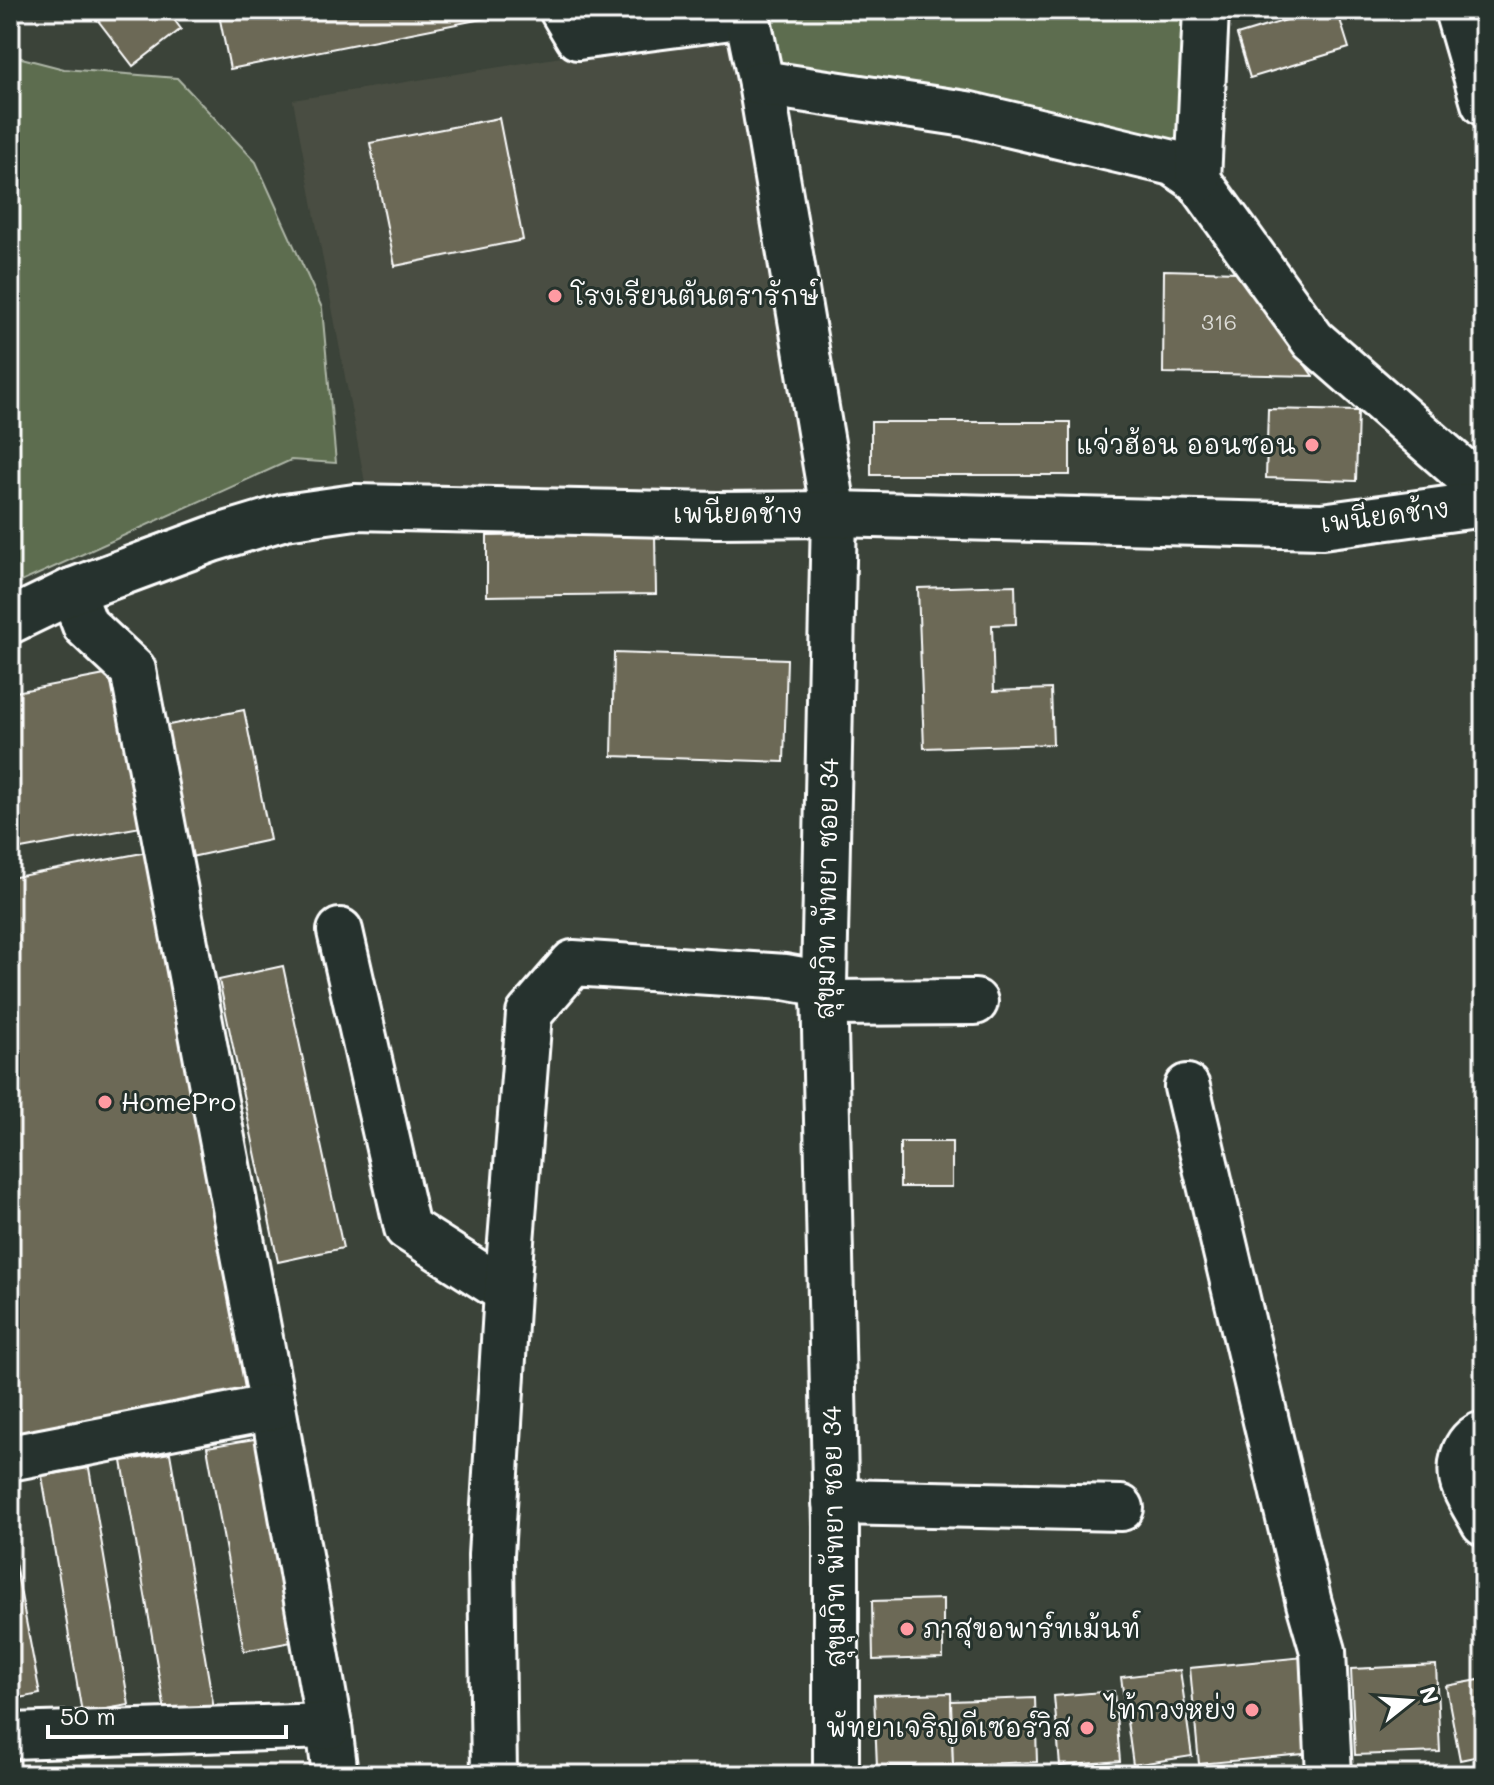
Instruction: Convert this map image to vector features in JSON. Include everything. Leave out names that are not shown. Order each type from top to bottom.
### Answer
[{"type":"street","points":[[562,10],[578,37],[747,12]]},
{"type":"street","points":[[1198,180],[1206,10]]},
{"type":"street","points":[[1457,10],[1484,103]]},
{"type":"street","name":"สุขุมวิท พัทยา ซอย 34","points":[[747,12],[834,514],[824,994],[835,1502],[836,1775]]},
{"type":"street","points":[[761,83],[966,114],[1173,163],[1198,180],[1313,340],[1484,490]]},
{"type":"street","name":"เพนียดช้าง","points":[[10,621],[72,591],[212,539],[285,517],[355,507],[701,515],[834,514],[1322,526],[1484,504]]},
{"type":"street","points":[[72,591],[85,625],[133,670],[273,1407],[335,1775]]},
{"type":"street","points":[[340,931],[407,1228],[507,1292]]},
{"type":"street","points":[[494,1775],[491,1555],[507,1292],[529,1014],[573,963],[785,977],[824,994],[975,1002]]},
{"type":"street","points":[[1187,1087],[1323,1651],[1329,1775]]},
{"type":"street","points":[[10,1458],[273,1407]]},
{"type":"street","points":[[1484,1434],[1476,1436],[1464,1450],[1463,1469],[1464,1486],[1484,1523]]},
{"type":"street","points":[[835,1502],[1121,1508]]},
{"type":"street","points":[[10,1736],[329,1726]]},
{"type":"shaded area","name":"โรงเรียนตันตรารักษ์","points":[[731,30],[816,495],[367,493],[293,100]]},
{"type":"green space","points":[[766,10],[1188,10],[1181,142],[774,66]]},
{"type":"green space","points":[[10,55],[64,69],[177,78],[256,162],[322,308],[336,463],[291,460],[10,587]]},
{"type":"building","points":[[90,10],[167,10],[181,29],[133,66]]},
{"type":"building","points":[[218,10],[511,10],[512,13],[230,69]]},
{"type":"building","points":[[1249,10],[1282,10],[1252,19]]},
{"type":"building","points":[[1319,10],[1337,10],[1349,48],[1250,78],[1237,35]]},
{"type":"building","points":[[499,118],[523,240],[395,266],[370,143]]},
{"type":"building","points":[[1164,270],[1239,272],[1313,376],[1163,373]]},
{"type":"building","name":"แจ่วฮ้อน ออนซอน","points":[[1268,409],[1358,411],[1356,481],[1266,478]]},
{"type":"building","points":[[871,422],[1070,422],[1070,475],[871,475]]},
{"type":"building","points":[[655,534],[656,594],[487,596],[487,536]]},
{"type":"building","points":[[1015,585],[1016,624],[992,625],[994,691],[1051,689],[1053,744],[924,748],[918,588]]},
{"type":"building","points":[[614,653],[787,659],[784,762],[612,756]]},
{"type":"building","points":[[126,671],[157,824],[10,851],[10,693]]},
{"type":"building","points":[[244,710],[270,840],[191,857],[164,726]]},
{"type":"building","name":"HomePro","points":[[153,851],[248,1390],[10,1434],[10,878]]},
{"type":"building","points":[[283,966],[343,1248],[278,1262],[219,980]]},
{"type":"building","points":[[900,1142],[952,1142],[952,1187],[900,1187]]},
{"type":"building","points":[[260,1438],[297,1641],[244,1651],[207,1447]]},
{"type":"building","points":[[170,1453],[215,1715],[167,1723],[122,1461]]},
{"type":"building","points":[[89,1468],[129,1705],[82,1713],[42,1476]]},
{"type":"building","points":[[10,1537],[40,1694],[10,1700]]},
{"type":"building","name":"ภาสุขอพาร์ทเม้นท์","points":[[943,1599],[943,1658],[873,1660],[872,1601]]},
{"type":"building","name":"ไท้กวงหย่ง","points":[[1304,1657],[1314,1753],[1199,1764],[1190,1668]]},
{"type":"building","points":[[1436,1665],[1440,1752],[1355,1755],[1351,1669]]},
{"type":"building","points":[[1180,1670],[1192,1756],[1133,1765],[1121,1677]]},
{"type":"building","points":[[1484,1679],[1484,1755],[1460,1760],[1446,1686]]},
{"type":"building","name":"พัทยาเจริญดีเซอร์วิส","points":[[1114,1691],[1120,1761],[1060,1766],[1054,1696]]},
{"type":"building","points":[[951,1693],[953,1765],[877,1767],[874,1695]]},
{"type":"building","points":[[1035,1698],[1037,1762],[953,1765],[951,1701]]},
{"type":"place","name":"โรงเรียนตันตรารักษ์","points":[[555,296]]},
{"type":"place","name":"แจ่วฮ้อน ออนซอน","points":[[1312,445]]},
{"type":"place","name":"HomePro","points":[[105,1102]]},
{"type":"place","name":"ภาสุขอพาร์ทเม้นท์","points":[[907,1629]]},
{"type":"place","name":"ไท้กวงหย่ง","points":[[1252,1710]]},
{"type":"place","name":"พัทยาเจริญดีเซอร์วิส","points":[[1087,1728]]}]
